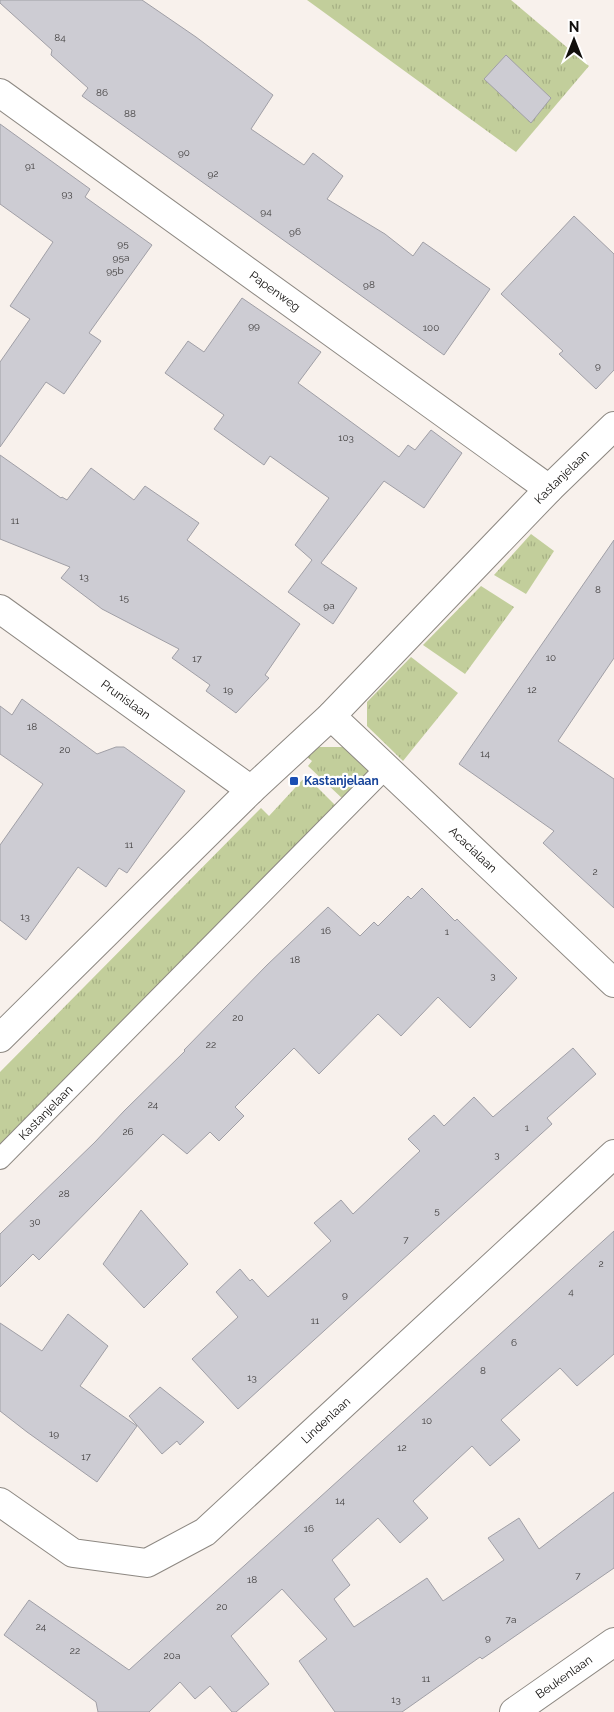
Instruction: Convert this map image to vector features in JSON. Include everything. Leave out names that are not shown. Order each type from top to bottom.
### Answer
[{"type":"street","name":"Papenweg","points":[[0,93],[548,489]]},
{"type":"street","name":"Kastanjelaan","points":[[3,1029],[251,790],[331,716],[548,489],[614,426]]},
{"type":"street","name":"Prunislaan","points":[[0,609],[251,790]]},
{"type":"street","name":"Acacialaan","points":[[331,716],[614,983]]},
{"type":"street","name":"Lindenlaan","points":[[0,1502],[73,1553],[147,1563],[205,1532],[614,1154]]},
{"type":"street","name":"Beukenlaan","points":[[514,1712],[614,1642]]},
{"type":"lane","name":"Kastanjelaan","points":[[0,1159],[386,768]]},
{"type":"green space","points":[[307,0],[511,0],[589,66],[516,152]]},
{"type":"green space","points":[[531,534],[554,551],[526,594],[494,575]]},
{"type":"green space","points":[[481,586],[514,607],[465,674],[423,645]]},
{"type":"green space","points":[[411,657],[458,693],[403,761],[367,726],[367,702]]},
{"type":"green space","points":[[317,747],[344,747],[374,774],[345,801],[308,766],[312,761],[307,757]]},
{"type":"green space","points":[[306,776],[338,808],[0,1144],[0,1072],[261,808],[269,816]]},
{"type":"building","points":[[0,0],[142,0],[196,37],[273,95],[251,129],[304,165],[313,153],[343,176],[327,199],[385,234],[413,256],[423,242],[490,289],[444,355],[82,96],[88,88],[51,55],[52,50],[0,3]]},
{"type":"building","points":[[506,55],[551,98],[531,123],[484,79]]},
{"type":"building","points":[[0,124],[90,189],[85,197],[152,245],[89,333],[101,341],[64,394],[46,382],[0,447],[0,362],[30,319],[10,306],[53,242],[0,204]]},
{"type":"building","points":[[574,216],[614,254],[614,370],[596,389],[559,354],[563,351],[501,294]]},
{"type":"building","points":[[242,298],[321,352],[298,383],[399,457],[408,445],[415,450],[431,430],[462,453],[424,508],[384,481],[321,563],[357,588],[333,624],[288,592],[312,560],[295,545],[329,498],[270,456],[264,465],[214,429],[224,415],[165,373],[188,341],[204,352]]},
{"type":"building","points":[[0,455],[61,498],[67,500],[91,468],[134,500],[145,486],[199,523],[187,540],[300,624],[265,675],[269,678],[236,713],[206,691],[210,685],[172,658],[179,649],[102,609],[61,578],[70,567],[0,539]]},
{"type":"building","points":[[614,540],[614,658],[558,741],[614,779],[614,908],[543,843],[554,831],[459,764]]},
{"type":"building","points":[[22,699],[97,754],[116,747],[124,747],[185,791],[127,873],[119,868],[106,887],[78,867],[26,940],[0,920],[0,845],[43,784],[0,754],[0,706],[12,715]]},
{"type":"building","points":[[422,888],[455,921],[457,919],[517,978],[470,1028],[438,997],[401,1036],[378,1014],[319,1074],[294,1048],[235,1107],[244,1116],[219,1141],[210,1132],[187,1154],[163,1134],[39,1260],[33,1254],[0,1287],[0,1234],[95,1142],[267,965],[328,907],[360,936],[374,922],[378,926],[408,896],[411,899]]},
{"type":"building","points":[[573,1048],[596,1074],[547,1118],[552,1124],[238,1409],[192,1359],[238,1317],[216,1292],[240,1269],[268,1297],[331,1241],[314,1223],[341,1200],[353,1214],[420,1151],[408,1139],[434,1115],[444,1126],[474,1097],[493,1117]]},
{"type":"building","points":[[141,1210],[188,1264],[144,1308],[103,1264]]},
{"type":"building","points":[[614,1231],[614,1354],[577,1386],[560,1368],[501,1420],[520,1440],[490,1466],[472,1446],[413,1501],[428,1518],[400,1543],[378,1518],[332,1560],[350,1585],[334,1599],[354,1627],[427,1578],[443,1601],[504,1560],[488,1538],[519,1518],[539,1549],[614,1492],[614,1568],[482,1659],[480,1657],[402,1712],[335,1712],[299,1661],[327,1639],[282,1589],[231,1636],[269,1684],[236,1712],[232,1712],[210,1686],[195,1699],[180,1682],[149,1712],[98,1712],[96,1702],[4,1635],[29,1600],[129,1670]]},
{"type":"building","points":[[68,1314],[108,1346],[80,1386],[137,1426],[97,1482],[0,1411],[0,1323],[42,1351]]},
{"type":"building","points":[[160,1387],[204,1422],[180,1445],[177,1441],[162,1454],[129,1416]]},
{"type":"place","name":"Kastanjelaan","points":[[294,781]]}]
